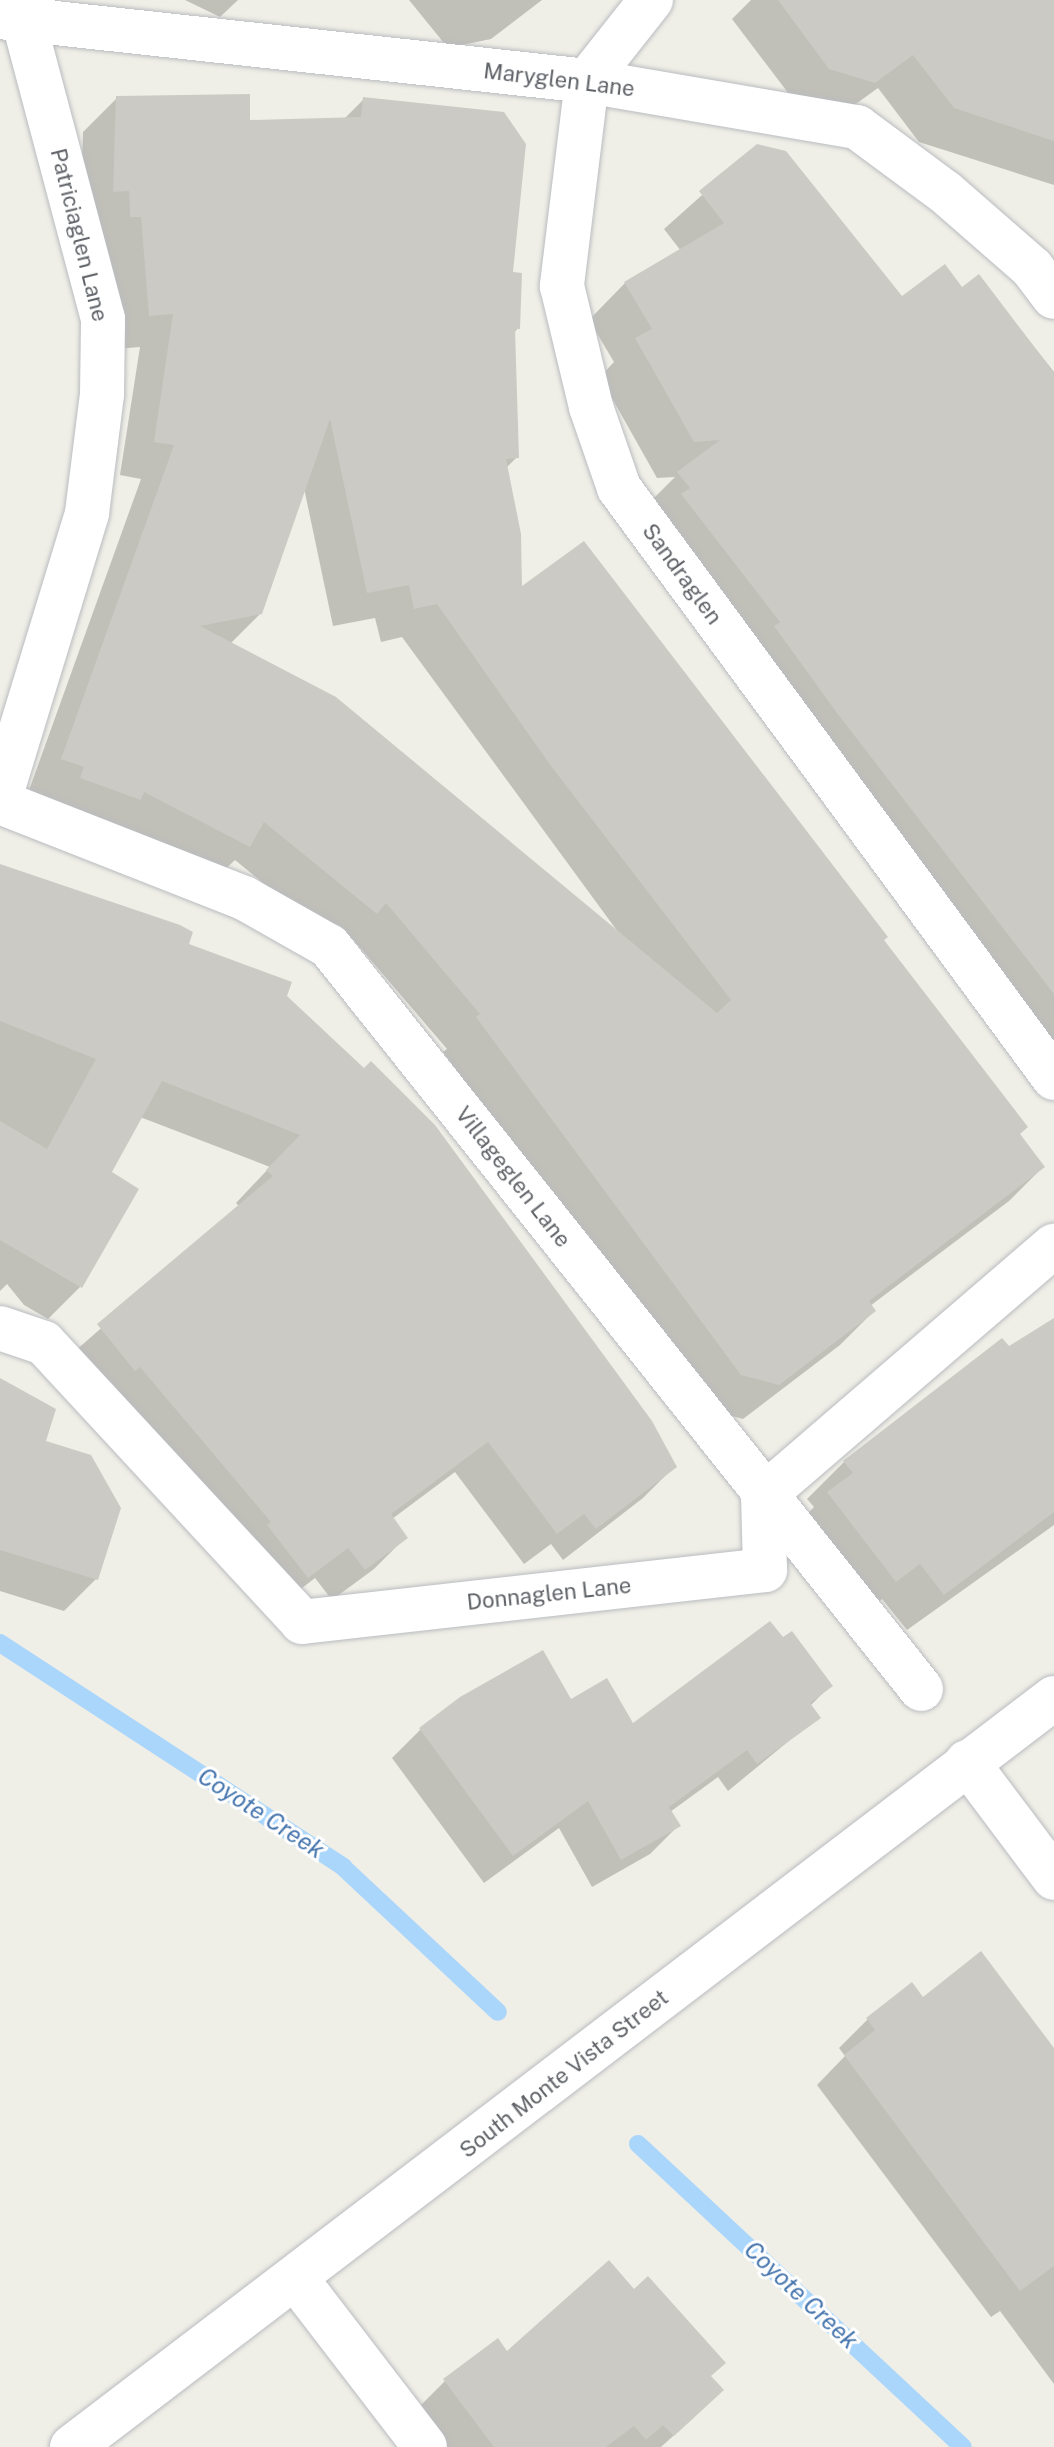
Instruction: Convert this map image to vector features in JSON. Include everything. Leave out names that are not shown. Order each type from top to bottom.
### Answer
[{"type":"street","points":[[587,81],[651,0]]},
{"type":"street","name":"Maryglen Lane","points":[[19,13],[587,81],[857,127],[945,192],[1032,268],[1054,297]]},
{"type":"street","name":"Patriciaglen Lane","points":[[0,800],[87,513],[102,394],[103,319],[19,13]]},
{"type":"street","name":"Sandraglen","points":[[587,81],[562,286],[591,407],[619,488],[1054,1078]]},
{"type":"street","name":"Villageglen Lane","points":[[0,800],[244,898],[329,946],[763,1496],[921,1689]]},
{"type":"street","points":[[763,1496],[1054,1246]]},
{"type":"street","name":"Donnaglen Lane","points":[[0,1328],[44,1343],[302,1622],[765,1570],[763,1496]]},
{"type":"street","name":"South Monte Vista Street","points":[[72,2447],[297,2280],[1054,1698]]},
{"type":"street","points":[[967,1762],[1054,1878]]},
{"type":"street","points":[[297,2280],[425,2447]]},
{"type":"building","points":[[778,0],[1054,0],[1054,141],[954,108],[913,55],[875,83],[829,69]]},
{"type":"building","points":[[250,94],[250,120],[361,117],[363,97],[504,112],[526,144],[513,272],[522,273],[520,329],[515,329],[519,458],[506,459],[521,534],[522,586],[584,541],[888,937],[884,940],[1028,1127],[1020,1134],[1045,1167],[869,1301],[876,1311],[779,1385],[741,1375],[476,1017],[480,1014],[386,903],[377,914],[264,822],[250,847],[144,792],[141,800],[80,778],[84,767],[61,759],[174,445],[154,442],[173,314],[149,316],[141,217],[130,217],[129,191],[113,192],[116,96]],"holes":[[[330,419],[367,593],[409,585],[414,609],[437,604],[551,766],[731,1000],[717,1013],[336,697],[200,626],[262,614]]]},
{"type":"building","points":[[757,144],[786,151],[902,296],[945,264],[962,287],[979,274],[1054,373],[1054,994],[837,713],[774,626],[780,622],[681,494],[690,488],[677,472],[720,440],[694,442],[635,338],[652,329],[624,282],[724,223],[699,191]]},
{"type":"building","points":[[0,864],[180,925],[193,932],[189,944],[292,982],[287,996],[364,1068],[371,1061],[435,1125],[652,1421],[677,1467],[596,1529],[584,1514],[557,1534],[488,1442],[391,1514],[408,1538],[365,1570],[348,1548],[308,1578],[267,1525],[271,1522],[140,1367],[135,1371],[97,1324],[273,1176],[266,1170],[300,1135],[162,1081],[112,1172],[139,1189],[82,1288],[0,1240],[0,1121],[47,1149],[96,1059],[0,1021]]},
{"type":"building","points":[[1054,1318],[1054,1512],[944,1595],[920,1564],[896,1582],[827,1492],[853,1473],[843,1461],[1002,1338],[1009,1346]]},
{"type":"building","points":[[0,1378],[56,1409],[46,1441],[91,1455],[121,1508],[98,1580],[0,1550]]},
{"type":"building","points":[[770,1621],[783,1637],[792,1631],[833,1686],[810,1703],[821,1718],[757,1764],[747,1750],[669,1807],[681,1826],[621,1860],[588,1801],[513,1856],[419,1728],[460,1697],[543,1650],[571,1699],[607,1678],[633,1723]]},
{"type":"building","points":[[981,1951],[1054,2048],[1054,2266],[1020,2291],[844,2055],[875,2030],[866,2018],[912,1982],[923,1997]]},
{"type":"building","points":[[609,2260],[634,2289],[648,2276],[726,2363],[711,2376],[724,2390],[674,2436],[663,2425],[646,2440],[634,2426],[606,2447],[494,2447],[443,2379],[498,2338],[507,2351]]},
{"type":"waterway","name":"Coyote Creek","points":[[0,1643],[343,1867],[498,2012]]},
{"type":"waterway","name":"Coyote Creek","points":[[638,2144],[963,2447]]}]
